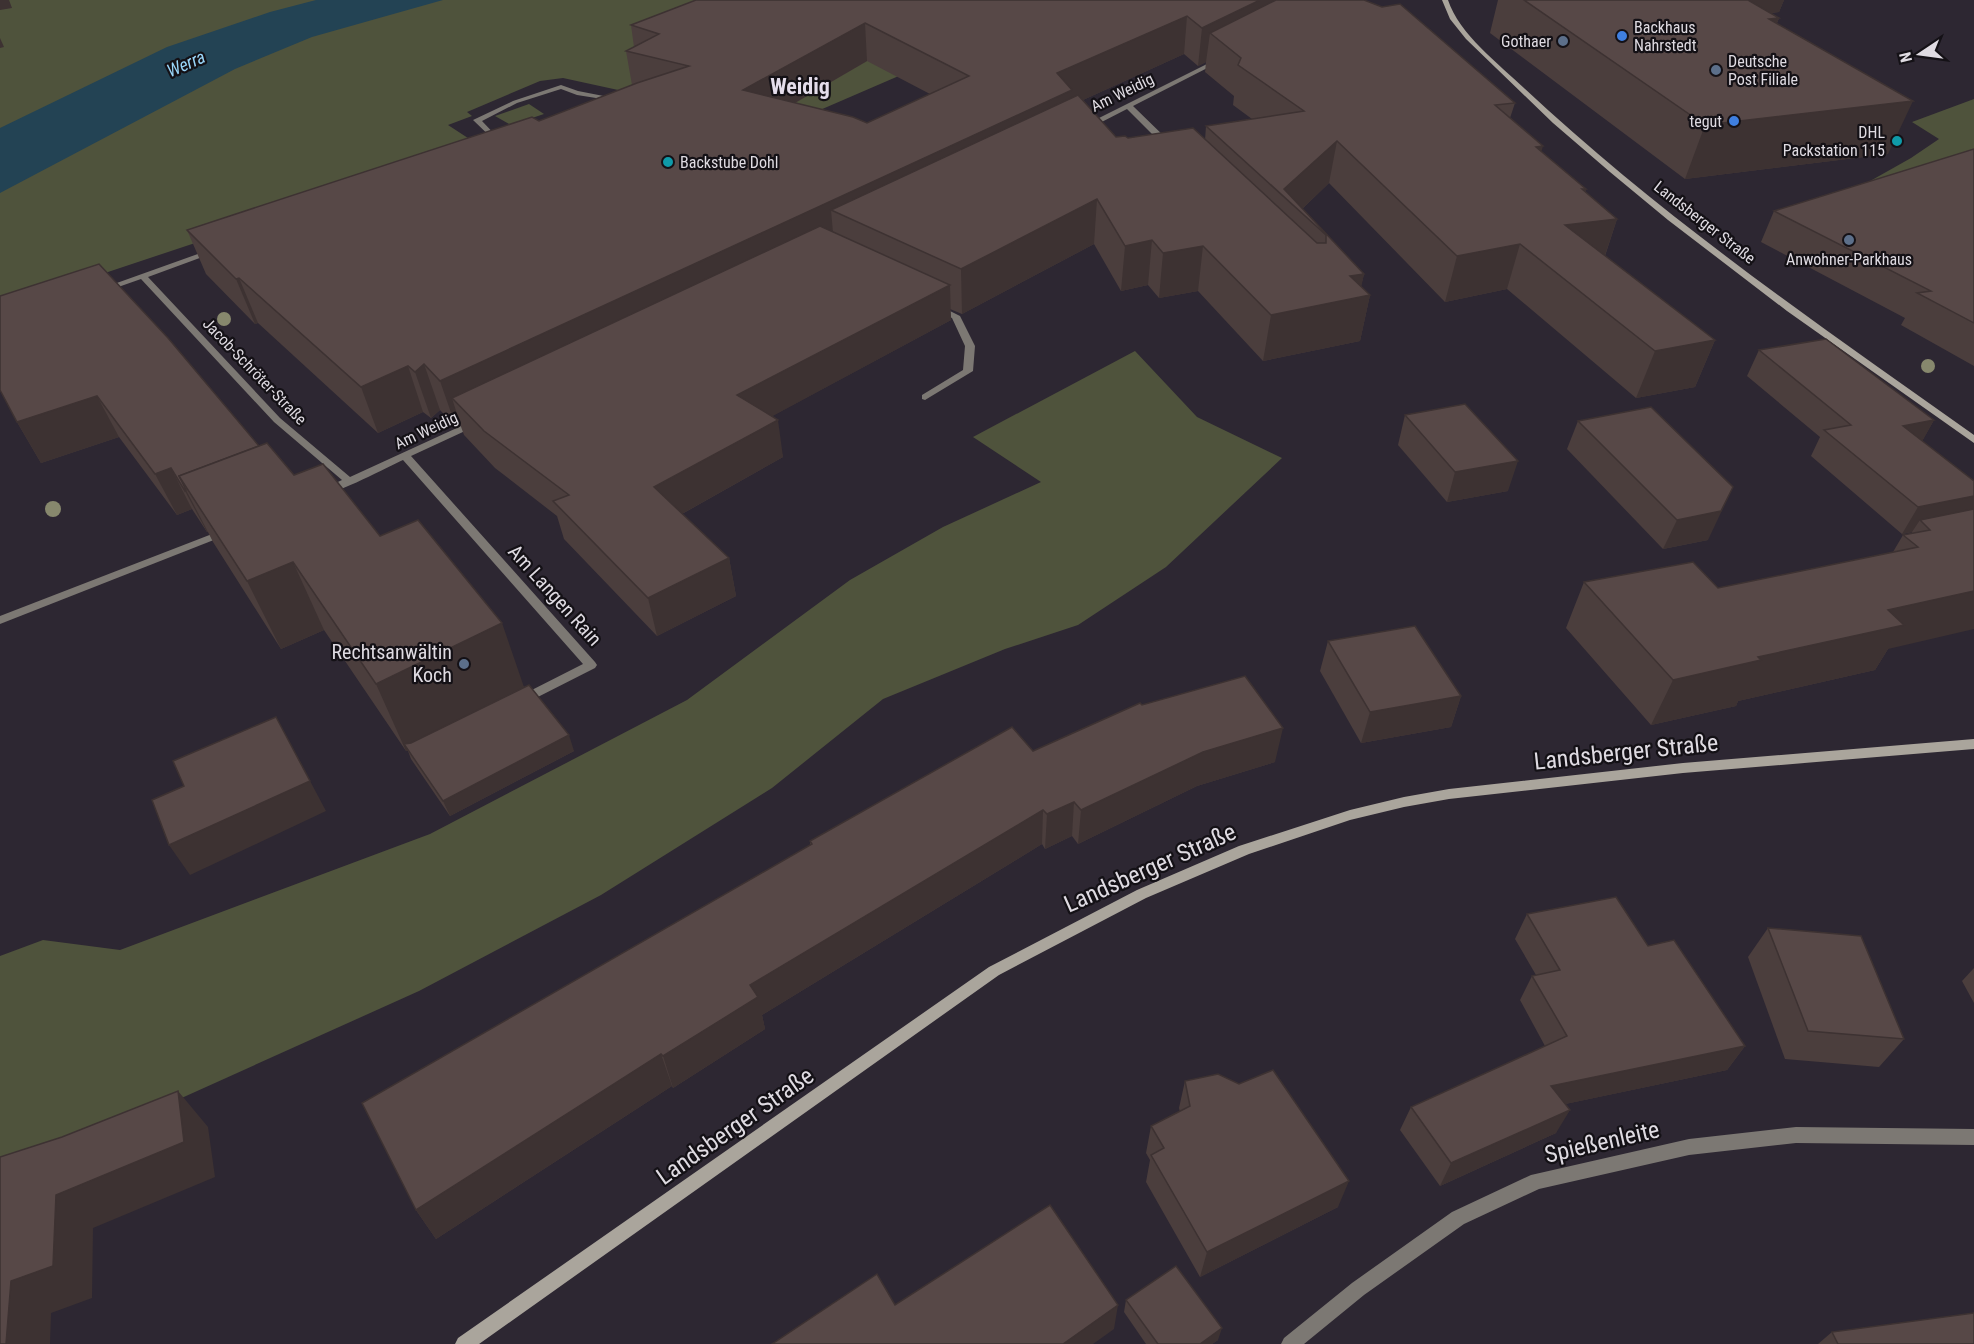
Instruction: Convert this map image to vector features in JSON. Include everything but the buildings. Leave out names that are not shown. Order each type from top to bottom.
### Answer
[{"type":"main road","name":"Landsberger Straße","points":[[1445,0],[1455,21],[1470,39],[1535,102],[1632,188],[1714,254],[1974,440]]},
{"type":"main road","name":"Landsberger Straße","points":[[464,1344],[994,971],[1074,926],[1171,880],[1252,846],[1404,802],[1494,788],[1657,770],[1974,744]]},
{"type":"street","name":"Am Weidig","points":[[1081,129],[1229,54]]},
{"type":"street","points":[[507,152],[477,120],[515,102],[561,87],[577,93],[625,101]]},
{"type":"street","points":[[1129,106],[1171,147]]},
{"type":"street","points":[[99,290],[221,249]]},
{"type":"street","name":"Jacob-Schröter-Straße","points":[[143,276],[277,420],[350,482]]},
{"type":"street","points":[[925,302],[956,316],[970,346],[968,371],[925,397]]},
{"type":"street","name":"Am Weidig","points":[[318,495],[481,421]]},
{"type":"street","name":"Am Langen Rain","points":[[406,457],[591,665],[507,707]]},
{"type":"street","points":[[0,620],[233,529]]},
{"type":"street","name":"Spießenleite","points":[[1290,1344],[1359,1289],[1458,1218],[1537,1181],[1689,1147],[1796,1135],[1974,1137]]},
{"type":"green space","points":[[0,0],[1061,0],[1012,27],[783,126],[563,78],[540,81],[467,112],[472,116],[448,125],[471,140],[387,179],[0,308]]},
{"type":"green space","points":[[1974,99],[1974,196],[1840,198],[1911,158],[1939,139],[1912,122]]},
{"type":"green space","points":[[529,104],[544,114],[511,125],[495,116]]},
{"type":"green space","points":[[1135,351],[1197,417],[1282,458],[1166,567],[1078,625],[1005,649],[883,699],[772,788],[601,895],[419,991],[55,1155],[0,1170],[0,956],[43,940],[120,950],[430,834],[687,700],[850,580],[943,527],[1041,482],[973,437]]},
{"type":"water","name":"Werra","points":[[316,0],[443,0],[312,37],[235,69],[0,193],[0,128],[167,47],[270,12]]},
{"type":"place","name":"Backhaus Nahrstedt","points":[[1622,36]]},
{"type":"place","name":"Gothaer","points":[[1563,41]]},
{"type":"place","name":"Deutsche Post Filiale","points":[[1716,70]]},
{"type":"place","name":"tegut","points":[[1734,121]]},
{"type":"place","name":"DHL Packstation 115","points":[[1897,141]]},
{"type":"place","name":"Backstube Dohl","points":[[668,162]]},
{"type":"place","name":"Anwohner-Parkhaus","points":[[1849,240]]},
{"type":"place","name":"Rechtsanwältin Koch","points":[[464,664]]},
{"type":"district","name":"Weidig","points":[[800,86]]}]
